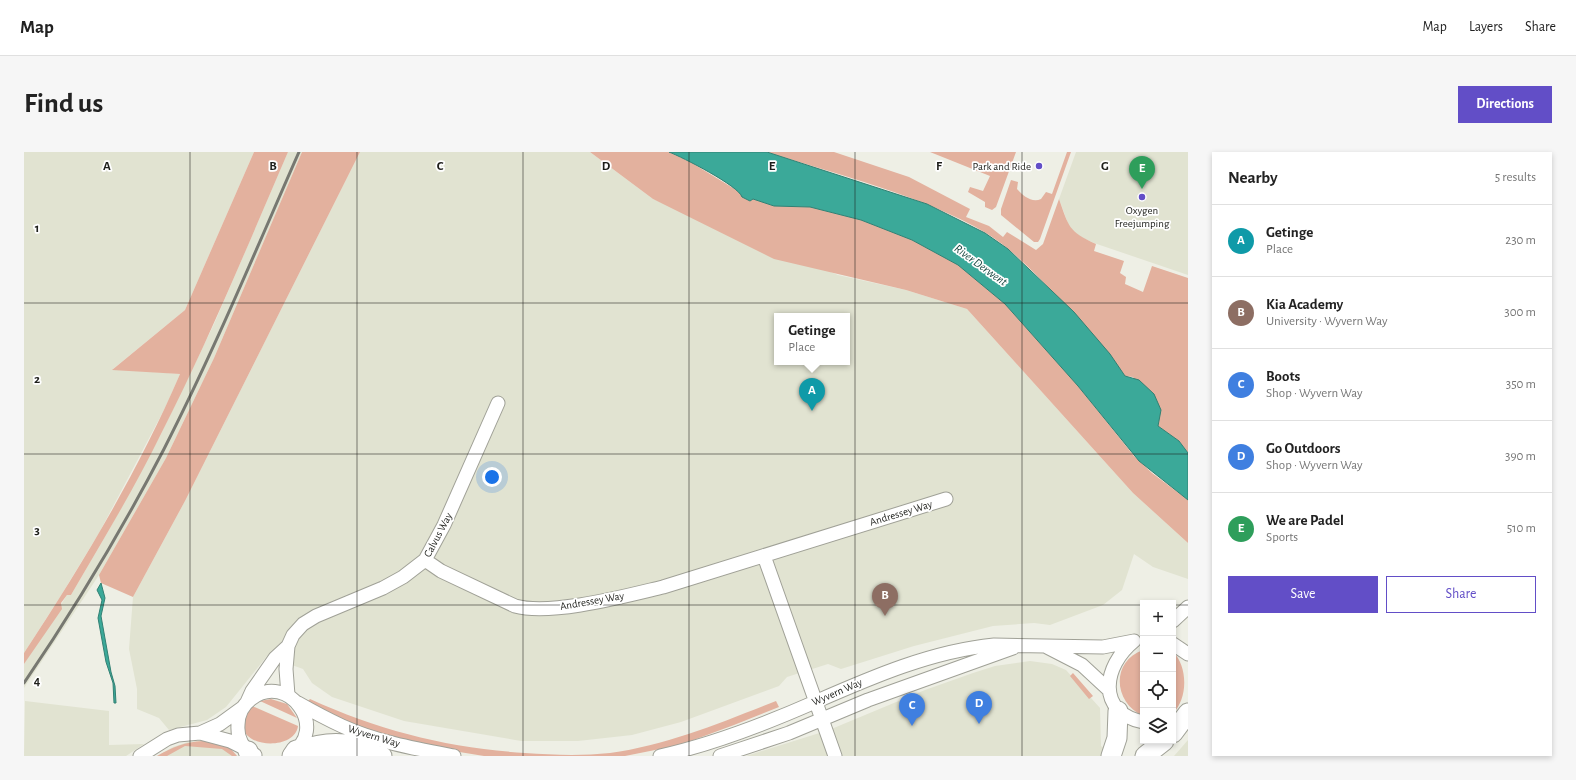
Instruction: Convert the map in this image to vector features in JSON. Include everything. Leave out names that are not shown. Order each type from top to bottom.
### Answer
[{"type":"highway","points":[[1111,756],[1117,738],[1118,711]]},
{"type":"highway","points":[[1176,728],[1188,712]]},
{"type":"highway","points":[[1145,756],[1160,744]]},
{"type":"highway","points":[[296,753],[332,750],[382,756]]},
{"type":"street","name":"Calvus Way","points":[[288,646],[293,635],[303,624],[316,616],[404,578],[425,560],[444,525],[498,403]]},
{"type":"street","name":"Andressey Way","points":[[425,560],[440,571],[515,606],[526,609],[545,609],[615,598],[663,587],[946,499]]},
{"type":"street","points":[[764,556],[835,756]]},
{"type":"street","points":[[1176,618],[1188,607]]},
{"type":"street","name":"Wyvern Way","points":[[660,756],[690,749],[727,737],[891,670],[941,655],[979,646],[1103,647],[1140,639]]},
{"type":"street","points":[[1140,640],[1125,649],[1115,663],[1110,677],[1109,690],[1118,711],[1132,719],[1140,721]]},
{"type":"street","points":[[288,646],[286,669],[293,699],[306,722],[305,736],[296,753]]},
{"type":"street","points":[[250,753],[238,732],[239,716],[252,691],[271,663],[288,646]]},
{"type":"street","name":"Wyvern Way","points":[[720,756],[777,737],[924,679],[1019,646]]},
{"type":"street","name":"Wyvern Way","points":[[1046,646],[1082,664],[1109,690]]},
{"type":"street","points":[[1176,646],[1188,654]]},
{"type":"street","name":"Wyvern Way","points":[[200,733],[232,717],[259,694],[274,691],[293,699],[336,724],[358,732],[417,749],[454,756]]},
{"type":"street","points":[[1176,718],[1188,712]]},
{"type":"street","points":[[140,756],[167,739],[178,735],[200,733],[230,741],[250,753]]},
{"type":"street","name":"Wyvern Way","points":[[296,753],[324,741],[346,741],[370,748],[386,756]]},
{"type":"shaded area","points":[[24,152],[254,152],[185,310],[113,369],[180,374],[165,408],[99,533],[24,653]]},
{"type":"shaded area","points":[[254,152],[288,152],[211,329],[151,455],[71,595],[67,595],[61,603],[62,609],[24,664],[24,653],[88,552],[108,517],[146,447],[180,374],[112,370],[185,310]]},
{"type":"shaded area","points":[[288,152],[302,152],[214,358],[166,458],[99,575],[24,688],[24,664],[67,595],[71,595],[110,528],[161,434],[214,324]]},
{"type":"shaded area","points":[[302,152],[360,152],[185,501],[133,597],[101,583],[99,575],[166,458],[214,358]]},
{"type":"shaded area","points":[[360,152],[590,152],[653,199],[838,275],[906,290],[967,309],[1133,493],[1188,543],[1188,579],[1153,567],[1134,554],[1122,590],[1103,605],[1050,625],[1034,623],[993,626],[914,646],[841,669],[828,664],[787,677],[779,686],[681,722],[632,735],[578,741],[521,741],[404,721],[332,697],[312,683],[303,669],[267,656],[226,707],[207,720],[169,730],[159,718],[137,709],[137,689],[129,649],[133,597],[185,501]]},
{"type":"shaded area","points":[[590,152],[669,152],[692,163],[741,193],[742,197],[750,201],[753,199],[774,206],[810,207],[861,220],[912,240],[958,265],[1005,304],[1078,386],[1134,456],[1152,473],[1188,500],[1188,543],[1133,493],[967,309],[906,290],[774,259],[653,199]]},
{"type":"shaded area","points":[[767,152],[834,152],[909,177],[970,209],[966,217],[989,226],[1003,237],[1007,232],[1036,250],[1043,244],[1059,199],[1071,227],[1080,235],[1096,244],[1094,251],[1124,261],[1120,273],[1126,277],[1125,284],[1143,292],[1152,266],[1188,278],[1188,453],[1179,441],[1158,426],[1159,418],[1133,377],[1125,376],[1070,309],[1012,252],[995,239],[961,220],[907,197]]},
{"type":"shaded area","points":[[930,152],[1016,152],[996,207],[992,210],[985,207],[985,202],[968,192],[970,187],[983,191],[990,176]]},
{"type":"shaded area","points":[[1067,152],[1071,152],[1040,239],[1038,242],[1034,242],[1001,215],[1001,209],[1011,180],[1018,182],[1017,189],[1031,199],[1041,199],[1046,192],[1052,194]]},
{"type":"shaded area","points":[[1076,152],[1188,152],[1188,275],[1094,243],[1078,236],[1070,229],[1059,199]]},
{"type":"shaded area","points":[[1140,652],[1140,714],[1133,710],[1126,702],[1120,683],[1121,673],[1125,664],[1132,656]]},
{"type":"shaded area","points":[[1176,656],[1184,674],[1184,691],[1176,709]]},
{"type":"shaded area","points":[[1030,661],[1052,664],[1066,670],[1100,708],[1101,746],[1116,756],[746,756],[829,730],[925,690],[973,673],[995,666]]},
{"type":"shaded area","points":[[1073,673],[1093,696],[1089,699],[1070,676]]},
{"type":"shaded area","points":[[271,699],[287,704],[297,718],[260,701]]},
{"type":"shaded area","points":[[310,699],[389,729],[442,742],[497,751],[568,755],[610,753],[632,749],[674,739],[776,701],[779,707],[680,745],[625,756],[484,756],[441,749],[360,728],[306,703]]},
{"type":"shaded area","points":[[25,701],[109,711],[109,745],[144,744],[126,756],[24,756]]},
{"type":"shaded area","points":[[252,706],[298,726],[293,735],[284,741],[272,743],[260,742],[250,738],[244,730],[244,720]]},
{"type":"shaded area","points":[[1188,740],[1188,756],[1174,756]]},
{"type":"shaded area","points":[[203,741],[230,748],[237,756],[157,756],[173,747],[188,742]]},
{"type":"shaded area","points":[[203,741],[230,748],[237,756],[232,756],[222,749],[185,746],[167,756],[157,756],[168,750],[190,742]]},
{"type":"water","name":"River Derwent","points":[[669,152],[767,152],[927,204],[985,233],[1008,249],[1074,312],[1110,354],[1125,376],[1139,380],[1154,394],[1161,410],[1158,426],[1179,441],[1188,453],[1188,500],[1139,461],[1078,386],[1005,304],[958,265],[912,240],[861,220],[810,207],[774,206],[753,199],[750,201],[742,197],[739,192],[721,179]]},
{"type":"water","points":[[101,583],[105,598],[101,616],[115,686],[116,703],[114,703],[113,683],[106,662],[98,618],[102,600],[97,590]]},
{"type":"railway","points":[[24,683],[97,568],[132,509],[164,449],[217,339],[299,152]]},
{"type":"place","name":"Park and Ride","points":[[1039,166]]},
{"type":"place","name":"We are Padel","points":[[1142,189]]},
{"type":"place","name":"Oxygen Freejumping","points":[[1142,197]]},
{"type":"place","name":"Getinge","points":[[812,411]]},
{"type":"place","name":"Kia Academy","points":[[885,616]]},
{"type":"place","name":"Go Outdoors","points":[[979,724]]},
{"type":"place","name":"Boots","points":[[912,726]]}]
